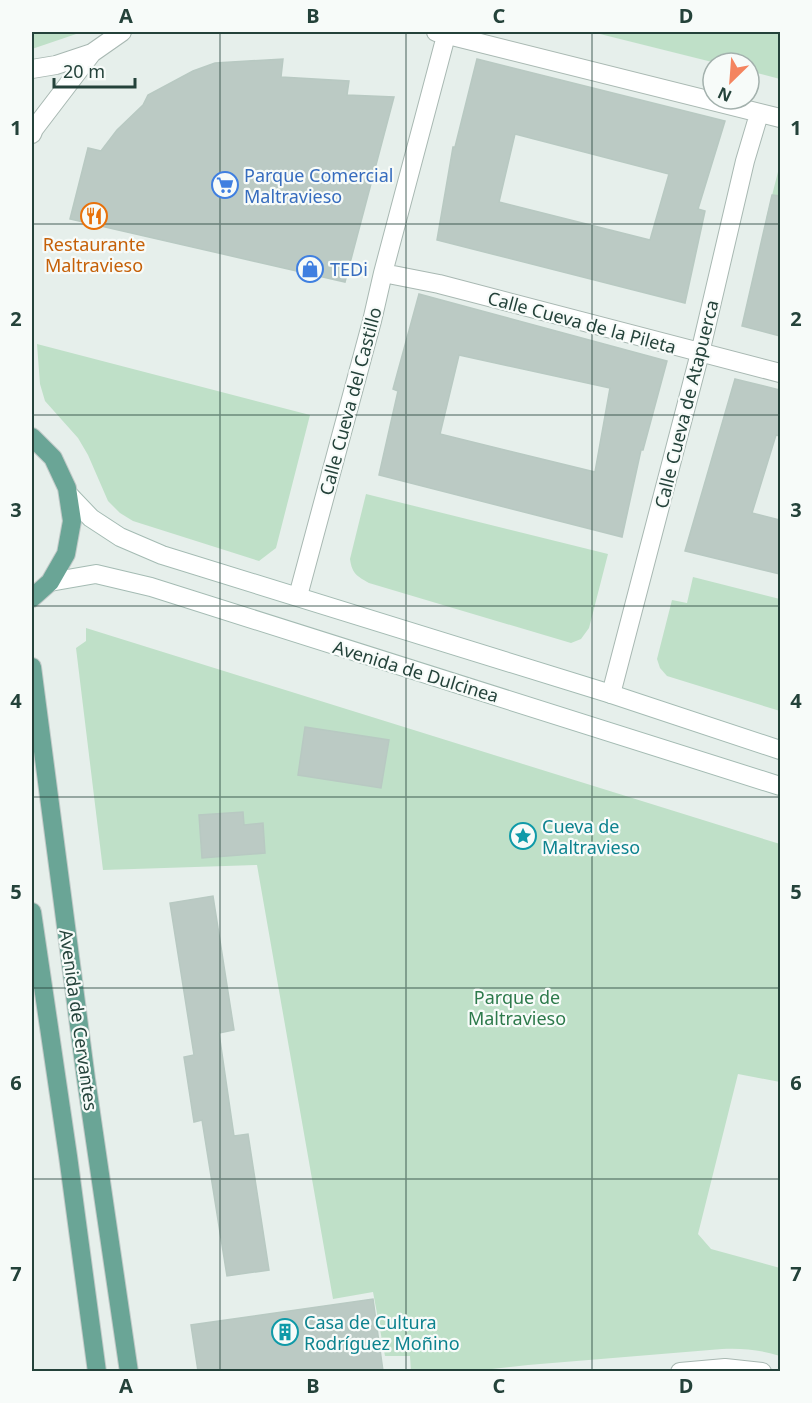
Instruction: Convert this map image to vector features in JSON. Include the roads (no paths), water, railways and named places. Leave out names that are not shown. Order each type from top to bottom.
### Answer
[{"type":"main road","points":[[32,437],[53,458],[67,488],[72,521],[66,554],[50,582],[32,598]]},
{"type":"main road","name":"Avenida de Cervantes","points":[[32,667],[86,1078],[129,1371]]},
{"type":"main road","name":"Avenida de Cervantes","points":[[32,912],[97,1371]]},
{"type":"street","points":[[32,134],[92,53],[122,32]]},
{"type":"street","points":[[443,33],[780,118]]},
{"type":"street","name":"Calle Cueva del Castillo","points":[[298,596],[369,331],[443,33]]},
{"type":"street","points":[[32,69],[92,53]]},
{"type":"street","name":"Calle Cueva de Atapuerca","points":[[611,694],[700,353],[745,161],[759,114]]},
{"type":"street","name":"Calle Cueva de la Pileta","points":[[383,273],[439,284],[780,373]]},
{"type":"street","name":"Avenida de Dulcinea","points":[[69,495],[91,518],[120,537],[162,555],[611,694],[780,750]]},
{"type":"street","name":"Avenida de Dulcinea","points":[[50,582],[96,574],[151,587],[780,786]]},
{"type":"street","points":[[680,1371],[726,1368],[762,1371]]},
{"type":"place","name":"Parque Comercial Maltravieso","points":[[225,185]]},
{"type":"place","name":"Restaurante Maltravieso","points":[[94,216]]},
{"type":"place","name":"TEDi","points":[[310,269]]},
{"type":"place","name":"Cueva de Maltravieso","points":[[523,836]]},
{"type":"place","name":"Casa de Cultura Rodríguez Moñino","points":[[285,1332]]},
{"type":"park label","name":"Parque de Maltravieso","points":[[517,1007]]}]
